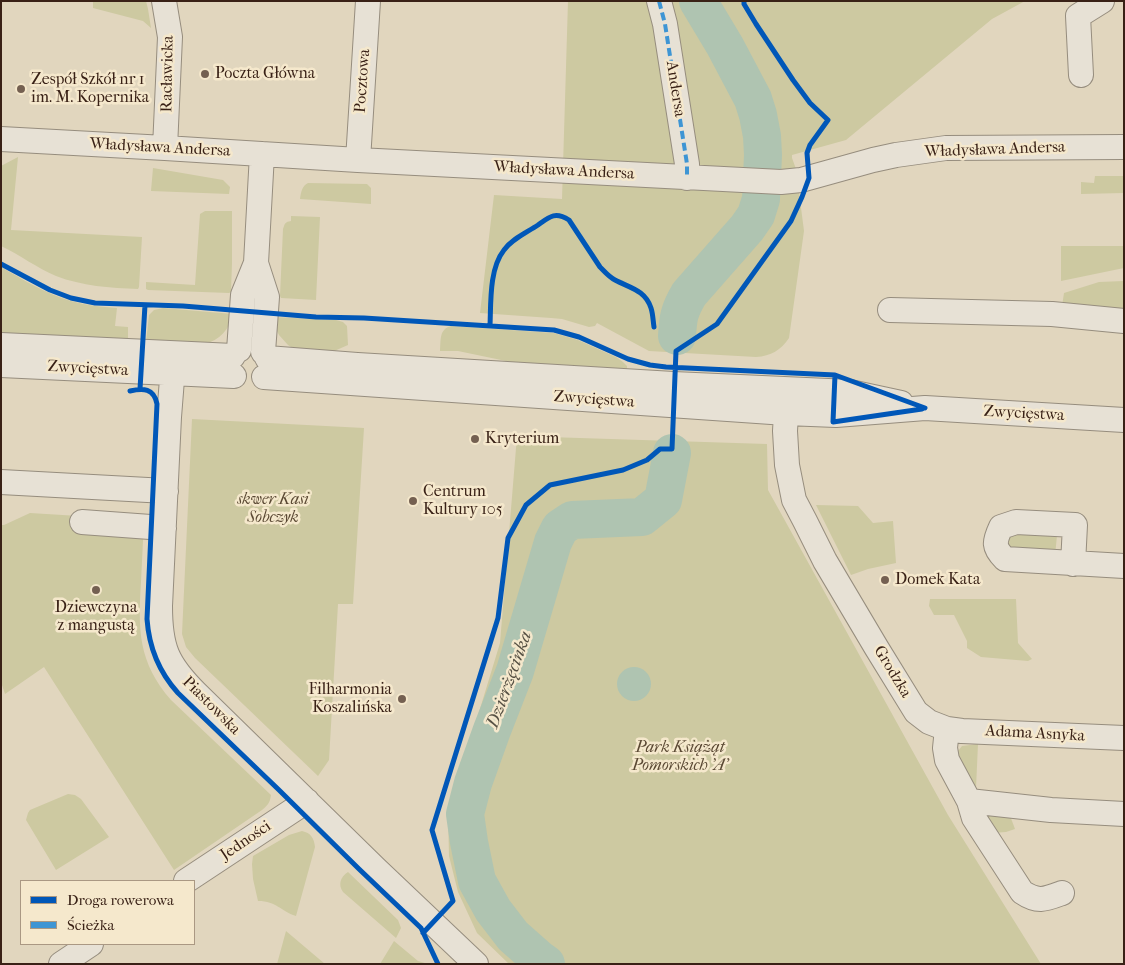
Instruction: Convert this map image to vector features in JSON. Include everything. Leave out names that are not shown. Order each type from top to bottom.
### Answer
[{"type":"street","name":"Racławicka","points":[[164,1],[170,37],[165,148]]},
{"type":"street","name":"Pocztowa","points":[[358,160],[368,1]]},
{"type":"street","name":"Andersa","points":[[659,1],[665,24],[687,164],[687,178]]},
{"type":"street","points":[[1081,75],[1078,16],[1102,1]]},
{"type":"street","name":"Władysława Andersa","points":[[1,140],[781,182],[801,180],[896,155],[946,148],[1124,147]]},
{"type":"street","points":[[235,361],[243,295],[256,263],[262,154]]},
{"type":"street","points":[[256,263],[267,297],[264,362]]},
{"type":"street","points":[[890,310],[1052,314],[1124,321]]},
{"type":"street","name":"Zwycięstwa","points":[[1,345],[173,363]]},
{"type":"street","name":"Zwycięstwa","points":[[251,346],[257,348],[264,362],[258,381],[252,384],[239,380],[235,361],[244,347],[251,346]]},
{"type":"street","name":"Zwycięstwa","points":[[1,365],[235,361]]},
{"type":"street","name":"Zwycięstwa","points":[[264,362],[357,365],[653,383],[850,392],[925,408]]},
{"type":"street","name":"Zwycięstwa","points":[[264,362],[786,413],[836,415],[925,408],[1124,420]]},
{"type":"street","name":"Piastowska","points":[[173,363],[160,626],[162,640],[174,668],[196,693],[476,964]]},
{"type":"street","name":"Grodzka","points":[[787,389],[787,465],[794,500],[826,561],[916,712],[930,722],[947,729]]},
{"type":"street","points":[[1,482],[166,490]]},
{"type":"street","points":[[82,522],[164,528]]},
{"type":"street","points":[[1073,564],[1124,566]]},
{"type":"street","points":[[947,729],[945,748],[947,760],[969,801],[974,818],[1022,892],[1031,898],[1041,899],[1062,893]]},
{"type":"street","name":"Adama Asnyka","points":[[947,729],[1124,738]]},
{"type":"street","name":"Jedności","points":[[188,880],[307,801]]},
{"type":"street","points":[[969,801],[1051,810],[1124,814]]},
{"type":"street","points":[[61,964],[90,945]]},
{"type":"green space","points":[[93,1],[146,1],[151,28],[143,21],[93,8]]},
{"type":"green space","points":[[568,1],[1025,1],[992,19],[846,140],[792,155],[796,169],[804,231],[789,338],[775,352],[756,357],[649,351],[597,323],[595,326],[589,327],[562,319],[480,313],[494,195],[562,199]]},
{"type":"green space","points":[[18,157],[11,230],[142,237],[138,289],[96,286],[56,276],[1,246],[1,166]]},
{"type":"green space","points":[[153,168],[223,180],[230,187],[229,194],[151,191]]},
{"type":"green space","points":[[1095,176],[1124,176],[1124,193],[1081,194],[1081,182],[1094,183]]},
{"type":"green space","points":[[308,183],[367,184],[371,188],[371,204],[300,199],[303,188]]},
{"type":"green space","points":[[205,211],[232,211],[231,292],[146,289],[146,282],[195,285],[200,214]]},
{"type":"green space","points":[[291,216],[320,217],[316,300],[281,298],[280,296],[283,229],[286,223],[291,221]]},
{"type":"green space","points":[[1061,246],[1124,246],[1124,268],[1061,281]]},
{"type":"green space","points":[[1,267],[53,295],[88,305],[117,308],[115,326],[128,327],[128,341],[1,333]]},
{"type":"green space","points":[[1124,281],[1124,311],[1062,306],[1064,293],[1099,282]]},
{"type":"green space","points":[[163,308],[233,314],[223,334],[215,340],[204,344],[146,342],[149,315],[154,310]]},
{"type":"green space","points":[[273,317],[343,322],[347,326],[348,345],[332,352],[294,349],[279,335]]},
{"type":"green space","points":[[447,327],[554,333],[578,340],[616,357],[627,366],[627,372],[530,366],[458,351],[440,351],[443,332]]},
{"type":"green space","name":"skwer Kasi Sobczyk","points":[[192,419],[364,428],[353,604],[338,604],[329,760],[318,776],[195,658],[186,647],[182,634]]},
{"type":"green space","name":"Park Książąt Pomorskich 'A'","points":[[517,436],[767,444],[768,490],[948,815],[1041,964],[509,964],[477,933],[458,892],[449,856],[448,814],[500,643]]},
{"type":"green space","points":[[816,505],[858,506],[873,523],[893,521],[896,563],[851,575]]},
{"type":"green space","points":[[30,513],[144,520],[140,630],[146,659],[152,672],[171,700],[271,795],[268,804],[262,810],[174,870],[44,667],[5,694],[1,682],[1,525]]},
{"type":"green space","points":[[1013,531],[1057,535],[1055,556],[1008,548],[1007,535]]},
{"type":"green space","points":[[930,599],[1016,599],[1018,643],[1032,659],[1028,661],[981,657],[967,648],[967,641],[954,615],[934,615],[929,606]]},
{"type":"green space","points":[[978,744],[976,788],[970,787],[962,774],[958,751],[962,746]]},
{"type":"green space","points":[[68,794],[75,795],[81,799],[109,837],[56,870],[26,820],[30,810]]},
{"type":"green space","points":[[1009,813],[1015,829],[992,833],[984,816]]},
{"type":"green space","points":[[302,831],[312,836],[315,847],[296,916],[274,904],[258,901],[252,864],[253,856],[289,835]]},
{"type":"green space","points":[[348,872],[398,920],[401,928],[396,938],[343,892],[341,881]]},
{"type":"green space","points":[[286,931],[325,964],[277,964]]},
{"type":"green space","points":[[394,941],[418,961],[428,964],[380,964]]},
{"type":"shaded area","points":[[634,667],[641,668],[646,672],[650,677],[650,691],[646,696],[641,700],[634,701],[627,700],[622,696],[618,691],[617,684],[618,677],[622,672],[627,668]]},
{"type":"waterway","name":"Dzierżęcinka","points":[[677,336],[680,315],[689,294],[747,228],[756,215],[761,199],[762,136],[753,99],[725,46],[698,1]]},
{"type":"waterway","name":"Dzierżęcinka","points":[[546,964],[513,936],[493,910],[477,881],[465,814],[473,783],[515,671],[553,542],[560,528],[572,520],[642,517],[663,500],[672,453]]},
{"type":"marked path","points":[[659,1],[665,24],[687,164],[687,178]]},
{"type":"cycle path","points":[[423,933],[453,901],[432,830],[498,618],[508,538],[526,505],[550,485],[623,470],[647,460],[660,449],[672,449],[676,351],[717,324],[791,221],[809,178],[807,153],[810,145],[828,120],[810,103],[793,80],[756,24],[744,1]]},
{"type":"cycle path","points":[[490,326],[493,276],[504,250],[515,239],[552,216],[560,216],[569,220],[600,267],[607,274],[645,297],[651,308],[654,327]]},
{"type":"cycle path","points":[[1,264],[50,290],[71,298],[95,303],[183,306],[316,317],[364,318],[554,330],[579,337],[628,359],[650,365],[835,375],[925,408]]},
{"type":"cycle path","points":[[140,389],[145,305]]},
{"type":"cycle path","points":[[835,375],[833,422],[922,409]]},
{"type":"cycle path","points":[[130,391],[147,390],[151,392],[157,404],[147,619],[150,640],[160,668],[178,693],[421,928],[438,964]]},
{"type":"place","name":"Poczta Główna","points":[[205,74]]},
{"type":"place","name":"Zespół Szkół nr 1 im. M. Kopernika","points":[[21,89]]},
{"type":"place","name":"Kryterium","points":[[475,439]]},
{"type":"place","name":"Centrum Kultury 105","points":[[413,501]]},
{"type":"place","name":"Domek Kata","points":[[885,580]]},
{"type":"place","name":"Dziewczyna z mangustą","points":[[96,590]]},
{"type":"place","name":"Filharmonia Koszalińska","points":[[402,699]]}]
